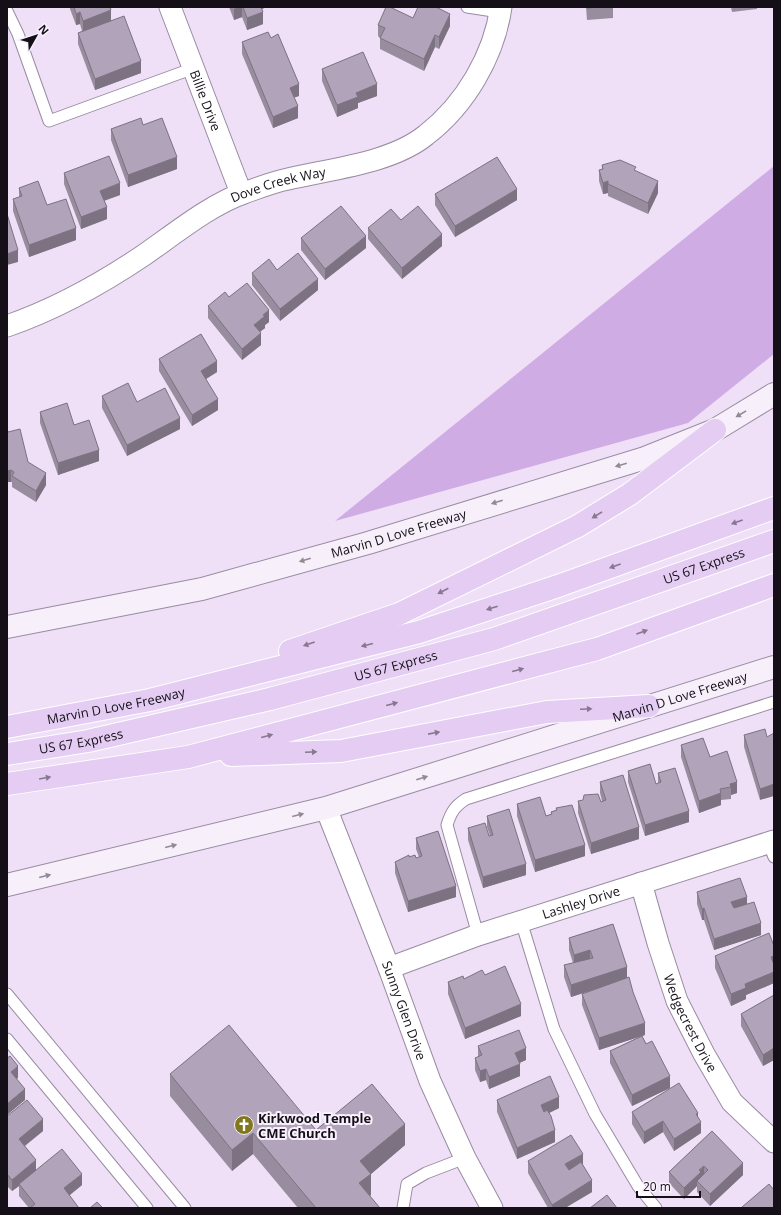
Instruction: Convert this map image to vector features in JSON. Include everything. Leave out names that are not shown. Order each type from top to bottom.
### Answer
[{"type":"highway","points":[[150,700],[399,614],[578,526],[630,494],[716,430]]},
{"type":"highway","name":"Marvin D Love Freeway","points":[[7,727],[150,700],[419,632],[558,586],[774,508]]},
{"type":"highway","name":"US 67 Express","points":[[7,754],[88,741],[262,700],[494,639],[774,541]]},
{"type":"highway","points":[[188,757],[597,649],[774,585]]},
{"type":"highway","points":[[7,784],[188,757],[341,751],[547,712],[649,706]]},
{"type":"main road","name":"Marvin D Love Freeway","points":[[7,627],[202,589],[368,543],[645,458],[716,430],[774,394]]},
{"type":"main road","name":"Marvin D Love Freeway","points":[[7,885],[326,808],[774,667]]},
{"type":"street","name":"Billie Drive","points":[[170,7],[241,193]]},
{"type":"street","name":"Dove Creek Way","points":[[7,326],[37,316],[66,303],[136,260],[209,210],[241,193],[287,179],[370,161],[399,150],[425,137],[450,114],[467,92],[478,72],[492,40],[501,10]]},
{"type":"street","name":"Sunny Glen Drive","points":[[326,808],[389,968],[430,1081],[465,1158],[492,1208]]},
{"type":"street","name":"Lashley Drive","points":[[389,968],[478,935],[521,921],[642,884],[772,847]]},
{"type":"street","name":"Wedgecrest Drive","points":[[642,884],[658,943],[680,1007],[732,1102],[774,1142]]},
{"type":"lane","points":[[467,7],[501,10]]},
{"type":"lane","points":[[7,10],[18,34],[49,121],[194,68]]},
{"type":"lane","points":[[478,935],[447,825],[450,813],[457,805],[466,799],[774,702]]},
{"type":"lane","points":[[521,921],[558,1036],[595,1114],[638,1186],[656,1208]]},
{"type":"lane","points":[[7,994],[185,1208]]},
{"type":"lane","points":[[7,1040],[147,1208]]},
{"type":"lane","points":[[403,1208],[407,1184],[426,1173],[465,1158]]},
{"type":"shaded area","points":[[774,166],[774,354],[688,423],[335,521]]},
{"type":"building","points":[[74,7],[110,7],[111,10],[83,21],[80,12],[76,14]]},
{"type":"building","points":[[243,7],[261,7],[263,12],[247,18]]},
{"type":"building","points":[[386,7],[390,7],[413,18],[418,7],[436,7],[450,14],[439,37],[435,35],[424,59],[380,38],[385,28],[378,25]]},
{"type":"building","points":[[124,16],[141,61],[95,79],[78,33]]},
{"type":"building","points":[[268,32],[271,38],[278,34],[299,84],[290,88],[298,106],[273,117],[242,42]]},
{"type":"building","points":[[363,52],[377,84],[356,93],[358,97],[337,105],[322,69]]},
{"type":"building","points":[[141,118],[143,125],[162,118],[177,157],[128,175],[111,129]]},
{"type":"building","points":[[109,156],[120,183],[100,191],[107,207],[81,217],[64,173]]},
{"type":"building","points":[[497,157],[517,189],[455,226],[435,194]]},
{"type":"building","points":[[620,160],[636,167],[634,170],[658,181],[648,203],[608,184],[608,181],[603,183],[599,170],[603,169],[602,165]]},
{"type":"building","points":[[38,181],[47,205],[66,199],[76,228],[29,245],[13,199],[22,196],[19,188]]},
{"type":"building","points":[[341,206],[366,236],[325,269],[301,238]]},
{"type":"building","points":[[418,206],[442,234],[402,268],[368,228],[391,209],[401,220]]},
{"type":"building","points":[[7,214],[18,250],[7,254]]},
{"type":"building","points":[[298,253],[318,279],[280,309],[252,273],[269,259],[277,270]]},
{"type":"building","points":[[247,283],[269,310],[263,315],[265,316],[254,325],[261,333],[242,349],[208,306],[225,292],[229,297]]},
{"type":"building","points":[[201,334],[217,361],[201,371],[218,399],[192,415],[159,359]]},
{"type":"building","points":[[128,383],[137,402],[165,388],[180,418],[127,445],[102,396]]},
{"type":"building","points":[[67,403],[74,425],[89,420],[99,450],[58,463],[40,412]]},
{"type":"building","points":[[7,429],[8,432],[20,429],[28,462],[46,473],[36,491],[12,476],[14,472],[11,470],[7,471]]},
{"type":"building","points":[[765,729],[767,737],[774,733],[774,784],[760,789],[744,735]]},
{"type":"building","points":[[703,738],[710,757],[727,751],[737,782],[730,784],[731,787],[720,789],[721,793],[699,801],[681,745]]},
{"type":"building","points":[[650,764],[656,784],[661,782],[658,773],[675,768],[689,811],[645,825],[628,771]]},
{"type":"building","points":[[623,775],[639,827],[591,843],[578,801],[583,800],[584,795],[598,794],[601,802],[606,800],[600,782]]},
{"type":"building","points":[[540,797],[546,816],[557,810],[556,808],[572,805],[585,845],[535,860],[517,804]]},
{"type":"building","points":[[509,809],[526,864],[483,877],[468,828],[485,823],[489,836],[493,835],[487,816]]},
{"type":"building","points":[[438,831],[456,886],[408,901],[395,862],[409,855],[409,857],[415,855],[416,858],[422,856],[416,838]]},
{"type":"building","points":[[740,878],[747,897],[731,902],[734,908],[754,902],[761,923],[714,939],[697,892]]},
{"type":"building","points":[[613,924],[627,967],[571,985],[564,965],[593,958],[590,950],[574,955],[569,938]]},
{"type":"building","points":[[769,933],[774,946],[774,956],[771,957],[774,965],[774,972],[745,984],[746,988],[731,994],[715,956]]},
{"type":"building","points":[[505,966],[521,1004],[465,1028],[448,982],[463,976],[464,979],[482,970],[485,975]]},
{"type":"building","points":[[629,977],[645,1023],[599,1038],[582,994]]},
{"type":"building","points":[[774,995],[774,1048],[763,1055],[741,1014]]},
{"type":"building","name":"Kirkwood Temple CME Church","points":[[229,1025],[316,1130],[372,1084],[405,1124],[360,1161],[371,1174],[359,1183],[380,1208],[316,1208],[253,1133],[232,1150],[170,1074]]},
{"type":"building","points":[[519,1030],[526,1048],[515,1053],[520,1064],[489,1077],[486,1069],[480,1071],[475,1058],[482,1055],[478,1046]]},
{"type":"building","points":[[642,1036],[646,1044],[652,1041],[670,1076],[632,1095],[610,1051]]},
{"type":"building","points":[[10,1056],[18,1066],[11,1072],[25,1089],[7,1104],[7,1058]]},
{"type":"building","points":[[550,1076],[559,1097],[541,1105],[544,1112],[547,1110],[551,1116],[555,1130],[517,1148],[497,1100]]},
{"type":"building","points":[[679,1083],[698,1113],[696,1114],[701,1122],[674,1139],[663,1121],[644,1132],[632,1112]]},
{"type":"building","points":[[27,1100],[43,1119],[19,1139],[36,1160],[12,1180],[7,1174],[7,1116]]},
{"type":"building","points":[[712,1131],[743,1163],[710,1194],[697,1181],[708,1170],[704,1166],[699,1170],[701,1172],[684,1188],[669,1172]]},
{"type":"building","points":[[571,1135],[583,1154],[565,1164],[569,1170],[581,1162],[592,1180],[552,1205],[528,1161]]},
{"type":"building","points":[[62,1149],[82,1174],[64,1188],[79,1208],[30,1208],[35,1204],[19,1184]]},
{"type":"building","points":[[769,1184],[774,1190],[774,1208],[742,1208],[742,1207]]},
{"type":"building","points":[[607,1195],[617,1208],[590,1208]]},
{"type":"building","points":[[97,1202],[103,1208],[90,1208]]},
{"type":"place","name":"Kirkwood Temple CME Church","points":[[244,1125]]}]
